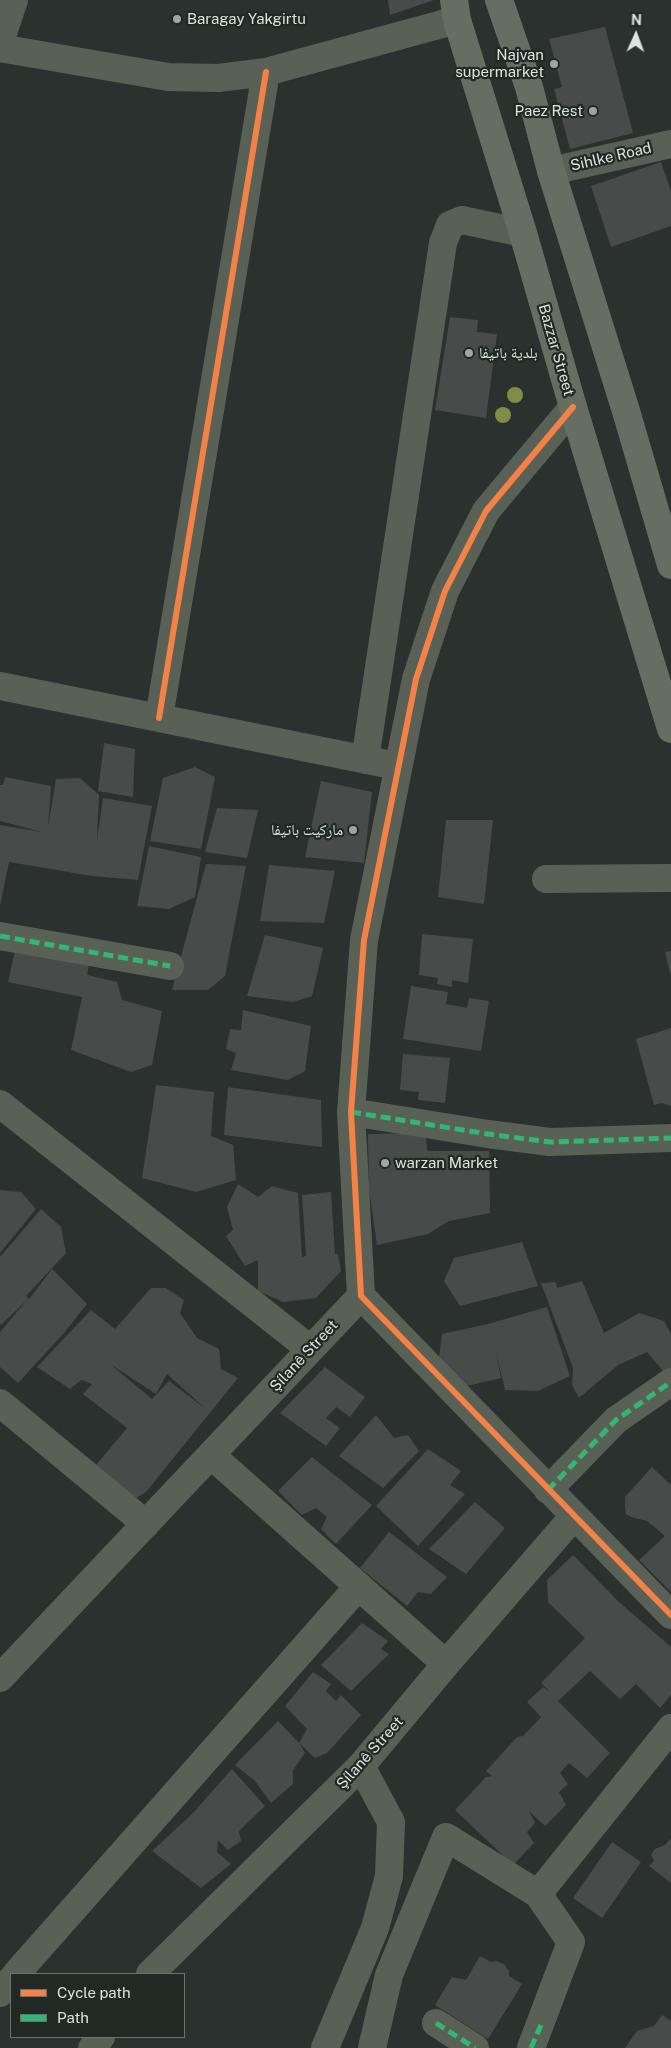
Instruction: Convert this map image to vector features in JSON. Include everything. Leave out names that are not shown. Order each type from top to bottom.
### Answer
[{"type":"highway","points":[[499,0],[529,87],[551,171],[626,411],[664,520],[671,565]]},
{"type":"highway","name":"Bazzar Street","points":[[456,10],[573,407],[671,728]]},
{"type":"street","points":[[0,42],[14,0]]},
{"type":"street","points":[[0,48],[168,77],[218,78],[266,72],[456,10]]},
{"type":"street","points":[[159,718],[266,72]]},
{"type":"street","name":"Sihlke Road","points":[[551,171],[671,144]]},
{"type":"street","points":[[365,760],[443,243],[450,225],[462,220],[523,233]]},
{"type":"street","points":[[573,407],[486,511],[445,591],[416,679],[364,940],[351,1112],[361,1296],[671,1615]]},
{"type":"street","points":[[0,686],[398,766]]},
{"type":"street","points":[[546,879],[671,878]]},
{"type":"street","points":[[0,936],[170,966]]},
{"type":"street","points":[[0,1104],[310,1349]]},
{"type":"street","points":[[351,1112],[550,1142],[671,1138]]},
{"type":"street","name":"Şílanê Street","points":[[0,1678],[361,1296]]},
{"type":"street","points":[[548,1490],[616,1420],[671,1382]]},
{"type":"street","points":[[0,1403],[146,1524]]},
{"type":"street","points":[[211,1455],[358,1588],[446,1664]]},
{"type":"street","name":"Şílanê Street","points":[[151,1973],[361,1766],[574,1516]]},
{"type":"street","points":[[17,1973],[358,1588]]},
{"type":"street","points":[[538,1894],[671,1728]]},
{"type":"street","points":[[325,2048],[375,1928],[389,1876],[391,1822],[361,1766]]},
{"type":"street","points":[[372,2048],[389,1975],[446,1837],[538,1894],[571,1942],[531,2048]]},
{"type":"street","points":[[0,1993],[10,1981]]},
{"type":"street","points":[[436,2023],[475,2048]]},
{"type":"street","points":[[92,2048],[100,2038]]},
{"type":"building","points":[[388,0],[434,0],[390,15]]},
{"type":"building","points":[[605,27],[633,133],[570,149],[554,89],[562,87],[549,39]]},
{"type":"building","points":[[661,162],[671,191],[671,226],[611,247],[591,186]]},
{"type":"building","name":"بلدية باتيفا","points":[[450,317],[478,320],[477,332],[497,334],[486,418],[435,410]]},
{"type":"building","points":[[104,743],[135,749],[133,797],[98,791]]},
{"type":"building","points":[[195,767],[215,777],[201,849],[150,841],[163,778]]},
{"type":"building","points":[[5,777],[51,786],[48,827],[56,779],[80,778],[99,795],[97,840],[103,798],[152,806],[138,880],[92,876],[9,862],[0,906],[0,825],[42,832],[0,821],[0,785],[3,785]]},
{"type":"building","points":[[321,781],[372,792],[364,863],[305,857]]},
{"type":"building","points":[[217,808],[258,810],[247,858],[205,852]]},
{"type":"building","points":[[446,820],[493,820],[484,904],[438,897]]},
{"type":"building","points":[[149,846],[201,857],[195,897],[169,909],[137,906]]},
{"type":"building","points":[[206,864],[246,866],[225,976],[208,990],[172,990]]},
{"type":"building","points":[[269,865],[335,871],[324,923],[260,921]]},
{"type":"building","points":[[422,934],[473,939],[468,983],[452,980],[452,987],[437,984],[438,978],[419,975]]},
{"type":"building","points":[[265,935],[323,948],[312,996],[293,1002],[247,996]]},
{"type":"building","points":[[16,946],[90,959],[87,975],[117,982],[122,1000],[162,1011],[152,1065],[131,1072],[71,1050],[82,997],[8,982]]},
{"type":"building","points":[[671,951],[671,973],[670,973],[665,952]]},
{"type":"building","points":[[411,986],[448,992],[446,1004],[467,1008],[469,998],[489,1001],[481,1051],[403,1039]]},
{"type":"building","points":[[243,1010],[311,1026],[305,1071],[288,1080],[231,1070],[236,1053],[226,1049],[230,1029],[241,1030]]},
{"type":"building","points":[[671,1028],[671,1106],[662,1103],[654,1105],[636,1039]]},
{"type":"building","points":[[403,1054],[450,1058],[445,1103],[418,1100],[419,1092],[400,1090]]},
{"type":"building","points":[[156,1085],[214,1092],[211,1136],[233,1145],[236,1180],[196,1192],[142,1178]]},
{"type":"building","points":[[228,1087],[321,1100],[322,1147],[224,1135]]},
{"type":"building","points":[[426,1133],[427,1151],[489,1151],[490,1213],[449,1221],[428,1234],[377,1245],[369,1189],[368,1134]]},
{"type":"building","points":[[238,1184],[258,1197],[272,1186],[298,1193],[302,1257],[306,1256],[302,1195],[331,1192],[335,1254],[338,1254],[341,1271],[316,1298],[283,1302],[258,1291],[258,1260],[245,1266],[226,1236],[233,1230],[227,1207]]},
{"type":"building","points":[[0,1190],[21,1192],[36,1209],[0,1253]]},
{"type":"building","points":[[41,1209],[61,1227],[66,1253],[26,1296],[29,1299],[52,1269],[87,1304],[64,1333],[18,1383],[0,1367],[0,1332],[27,1300],[0,1324],[0,1257]]},
{"type":"building","points":[[522,1242],[538,1286],[460,1306],[444,1281],[454,1258]]},
{"type":"building","points":[[582,1281],[604,1333],[639,1313],[664,1321],[671,1334],[671,1368],[664,1372],[647,1352],[618,1365],[579,1398],[572,1385],[573,1368],[541,1283],[556,1282],[557,1288]]},
{"type":"building","points":[[151,1288],[166,1288],[184,1300],[180,1313],[197,1338],[219,1349],[221,1369],[238,1378],[146,1492],[130,1502],[91,1471],[127,1428],[83,1394],[92,1384],[81,1380],[70,1389],[37,1367],[91,1310],[115,1329]],"holes":[[[110,1364],[156,1394],[167,1374],[206,1409],[169,1381],[152,1399]]]},
{"type":"building","points":[[547,1307],[570,1376],[538,1391],[505,1390],[496,1352],[501,1378],[463,1387],[439,1357],[442,1334],[488,1324]]},
{"type":"building","points":[[325,1367],[365,1397],[350,1417],[336,1407],[326,1418],[340,1428],[326,1446],[280,1413]]},
{"type":"building","points":[[376,1415],[394,1438],[408,1435],[419,1451],[383,1488],[339,1456]]},
{"type":"building","points":[[428,1449],[461,1471],[450,1485],[465,1494],[418,1546],[376,1506]]},
{"type":"building","points":[[312,1457],[372,1505],[336,1544],[321,1529],[327,1517],[316,1508],[302,1515],[278,1491]]},
{"type":"building","points":[[652,1467],[671,1485],[671,1592],[639,1560],[665,1536],[647,1521],[626,1514],[625,1497]]},
{"type":"building","points":[[475,1502],[505,1528],[466,1574],[429,1549]]},
{"type":"building","points":[[389,1532],[447,1577],[431,1594],[418,1592],[407,1606],[360,1568]]},
{"type":"building","points":[[573,1555],[619,1602],[671,1647],[671,1695],[660,1708],[636,1684],[620,1699],[590,1671],[558,1701],[610,1753],[587,1778],[569,1763],[560,1773],[568,1784],[559,1792],[566,1805],[545,1826],[529,1811],[535,1823],[527,1832],[534,1843],[513,1865],[455,1810],[486,1777],[492,1776],[486,1771],[517,1737],[523,1736],[541,1717],[527,1702],[543,1687],[550,1692],[541,1683],[585,1638],[548,1602],[547,1580]]},
{"type":"building","points":[[362,1623],[388,1641],[381,1649],[389,1654],[351,1691],[321,1665]]},
{"type":"building","points":[[313,1672],[331,1684],[326,1691],[336,1701],[341,1695],[361,1715],[327,1753],[315,1758],[299,1743],[307,1729],[285,1706]]},
{"type":"building","points":[[278,1721],[299,1743],[305,1753],[293,1770],[293,1784],[271,1803],[255,1781],[235,1765]]},
{"type":"building","points":[[232,1769],[265,1806],[239,1831],[241,1841],[228,1850],[218,1840],[217,1852],[231,1864],[201,1888],[152,1851],[192,1814]]},
{"type":"building","points":[[670,1839],[671,1883],[649,1866],[654,1861],[651,1855],[655,1849],[665,1845]]},
{"type":"building","points":[[612,1842],[641,1862],[602,1918],[573,1898]]},
{"type":"building","points":[[480,1956],[491,1962],[496,1961],[504,1964],[509,1971],[509,1976],[522,1984],[488,2039],[435,2005],[452,1977],[466,1980]]},
{"type":"building","points":[[662,2015],[671,2021],[671,2048],[625,2048],[637,2031],[654,2026]]},
{"type":"marked path","points":[[0,936],[170,966]]},
{"type":"marked path","points":[[351,1112],[550,1142],[671,1138]]},
{"type":"marked path","points":[[548,1490],[616,1420],[671,1382]]},
{"type":"marked path","points":[[436,2023],[475,2048]]},
{"type":"marked path","points":[[531,2048],[541,2025]]},
{"type":"cycle path","points":[[159,718],[266,72]]},
{"type":"cycle path","points":[[573,407],[486,511],[445,591],[416,679],[364,940],[351,1112],[361,1296],[671,1615]]},
{"type":"place","name":"Baragay Yakgirtu","points":[[177,19]]},
{"type":"place","name":"Najvan supermarket","points":[[554,64]]},
{"type":"place","name":"Paez Rest","points":[[593,111]]},
{"type":"place","name":"بلدية باتيفا","points":[[469,353]]},
{"type":"place","name":"ماركيت باتيفا","points":[[353,830]]},
{"type":"place","name":"warzan Market","points":[[385,1163]]}]
